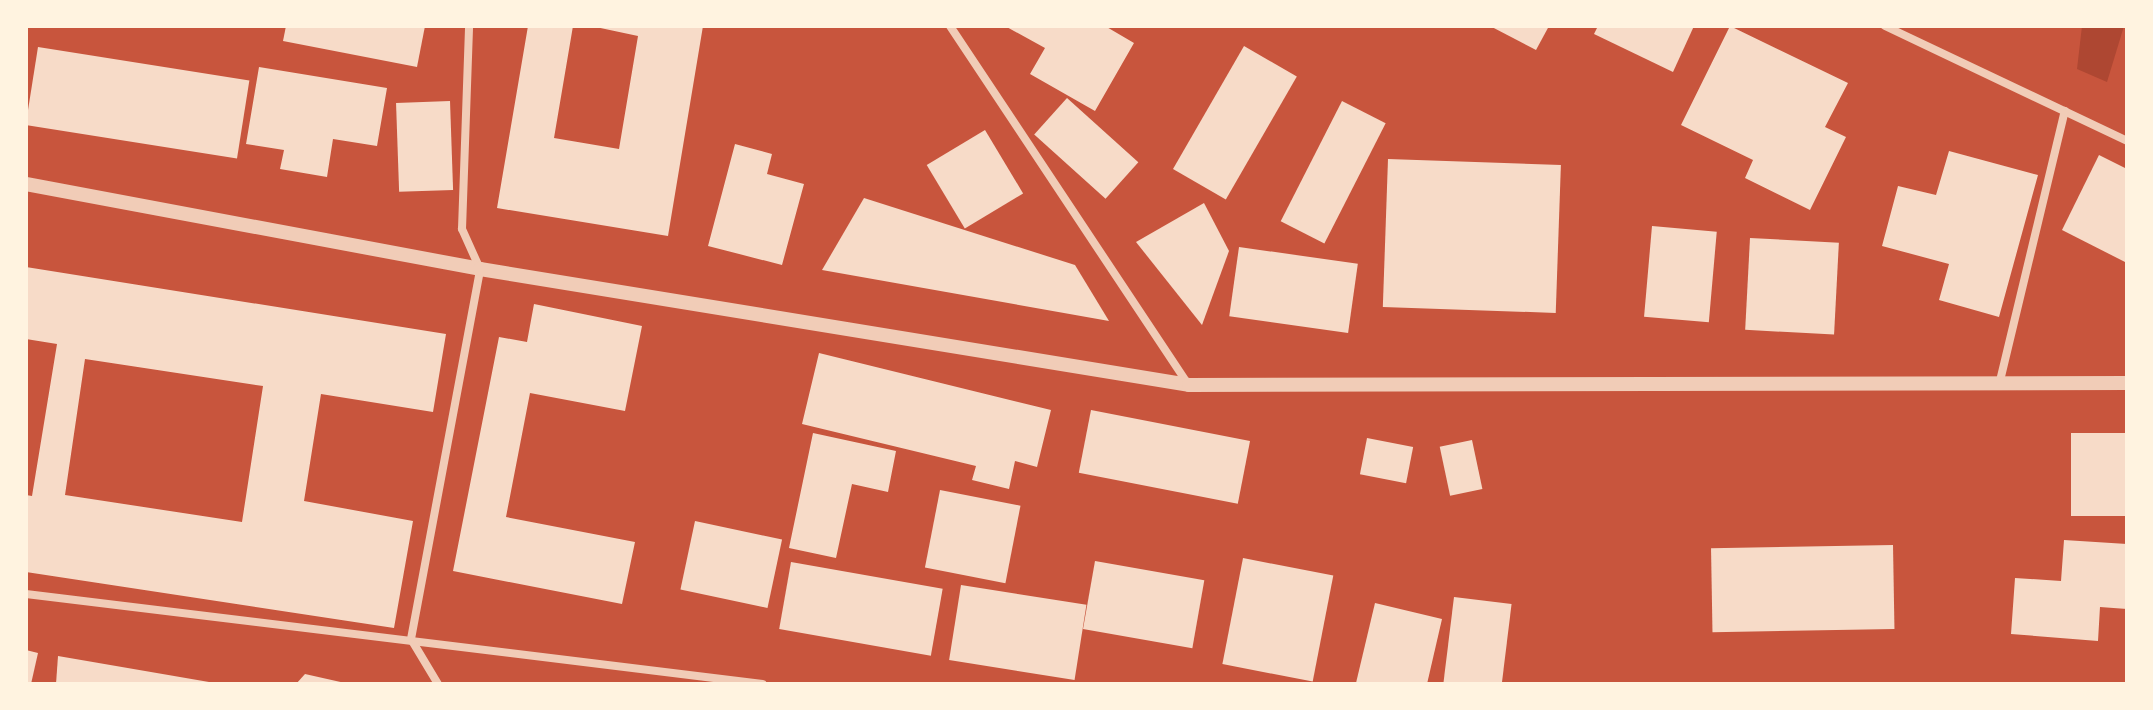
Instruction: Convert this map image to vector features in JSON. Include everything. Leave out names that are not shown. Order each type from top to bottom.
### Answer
[{"type":"street","points":[[438,684],[411,639],[480,269],[462,229],[469,26]]},
{"type":"street","points":[[950,26],[1189,385]]},
{"type":"street","points":[[1885,26],[2127,141]]},
{"type":"street","points":[[1998,386],[2065,111]]},
{"type":"street","points":[[26,184],[480,269],[1189,385],[1998,386],[2127,383]]},
{"type":"street","points":[[26,594],[763,684]]},
{"type":"shaded area","points":[[2082,26],[2124,26],[2107,82],[2077,69]]},
{"type":"building","points":[[286,26],[425,26],[417,67],[283,41]]},
{"type":"building","points":[[528,26],[573,26],[554,138],[619,149],[638,36],[591,26],[703,26],[668,236],[497,208]]},
{"type":"building","points":[[1005,26],[1105,26],[1134,43],[1095,111],[1030,74],[1045,48]]},
{"type":"building","points":[[1490,26],[1549,26],[1536,50]]},
{"type":"building","points":[[1598,26],[1694,26],[1673,72],[1594,34]]},
{"type":"building","points":[[1730,26],[1848,83],[1825,127],[1846,137],[1810,210],[1745,178],[1753,160],[1681,125]]},
{"type":"building","points":[[1244,46],[1297,76],[1226,199],[1173,169]]},
{"type":"building","points":[[38,47],[249,80],[237,159],[26,125]]},
{"type":"building","points":[[259,67],[387,88],[377,146],[333,139],[327,177],[280,169],[284,150],[246,144]]},
{"type":"building","points":[[1067,98],[1138,162],[1106,199],[1034,134]]},
{"type":"building","points":[[450,101],[453,190],[399,192],[396,103]]},
{"type":"building","points":[[1342,101],[1386,123],[1324,244],[1281,221]]},
{"type":"building","points":[[985,130],[1023,193],[965,228],[927,165]]},
{"type":"building","points":[[735,144],[772,154],[767,174],[804,184],[782,265],[708,246]]},
{"type":"building","points":[[1949,151],[2038,175],[1999,317],[1939,300],[1949,264],[1882,246],[1898,186],[1936,195]]},
{"type":"building","points":[[2099,155],[2127,169],[2127,263],[2062,230]]},
{"type":"building","points":[[1388,159],[1561,165],[1556,313],[1383,307]]},
{"type":"building","points":[[864,198],[1075,265],[1109,321],[822,270]]},
{"type":"building","points":[[1204,203],[1229,251],[1202,325],[1136,242]]},
{"type":"building","points":[[1652,226],[1717,232],[1709,322],[1644,317]]},
{"type":"building","points":[[1750,238],[1839,243],[1834,335],[1745,330]]},
{"type":"building","points":[[1239,247],[1358,264],[1348,333],[1229,316]]},
{"type":"building","points":[[26,267],[446,334],[433,412],[321,394],[304,501],[413,521],[394,628],[26,572],[26,495],[32,496],[57,344],[26,339]],"holes":[[[85,359],[263,386],[242,522],[65,495]]]},
{"type":"building","points":[[534,304],[642,326],[625,411],[530,393],[506,517],[635,542],[622,604],[453,571],[499,337],[527,342]]},
{"type":"building","points":[[819,353],[1051,410],[1037,467],[1015,461],[1009,489],[972,480],[976,466],[802,424]]},
{"type":"building","points":[[1091,410],[1250,441],[1238,504],[1079,473]]},
{"type":"building","points":[[813,433],[896,451],[888,492],[852,484],[836,558],[789,548]]},
{"type":"building","points":[[2071,433],[2127,433],[2127,516],[2071,516]]},
{"type":"building","points":[[1367,438],[1413,447],[1406,483],[1360,474]]},
{"type":"building","points":[[1472,440],[1482,489],[1450,496],[1440,447]]},
{"type":"building","points":[[940,490],[1020,506],[1005,583],[925,568]]},
{"type":"building","points":[[695,521],[782,540],[768,608],[680,589]]},
{"type":"building","points":[[2064,540],[2127,544],[2127,609],[2100,607],[2098,641],[2011,634],[2015,578],[2061,581]]},
{"type":"building","points":[[1893,545],[1894,629],[1712,632],[1711,548]]},
{"type":"building","points":[[1243,558],[1333,576],[1313,682],[1222,664]]},
{"type":"building","points":[[1095,561],[1204,580],[1192,648],[1083,629]]},
{"type":"building","points":[[791,562],[943,589],[931,656],[779,629]]},
{"type":"building","points":[[961,585],[1086,605],[1075,680],[949,660]]},
{"type":"building","points":[[1454,597],[1512,604],[1502,684],[1443,684]]},
{"type":"building","points":[[1375,603],[1442,619],[1427,684],[1356,683]]},
{"type":"building","points":[[26,650],[38,653],[31,684],[26,684]]},
{"type":"building","points":[[58,656],[209,682],[209,684],[56,684]]},
{"type":"building","points":[[305,674],[345,683],[345,684],[296,684]]}]
